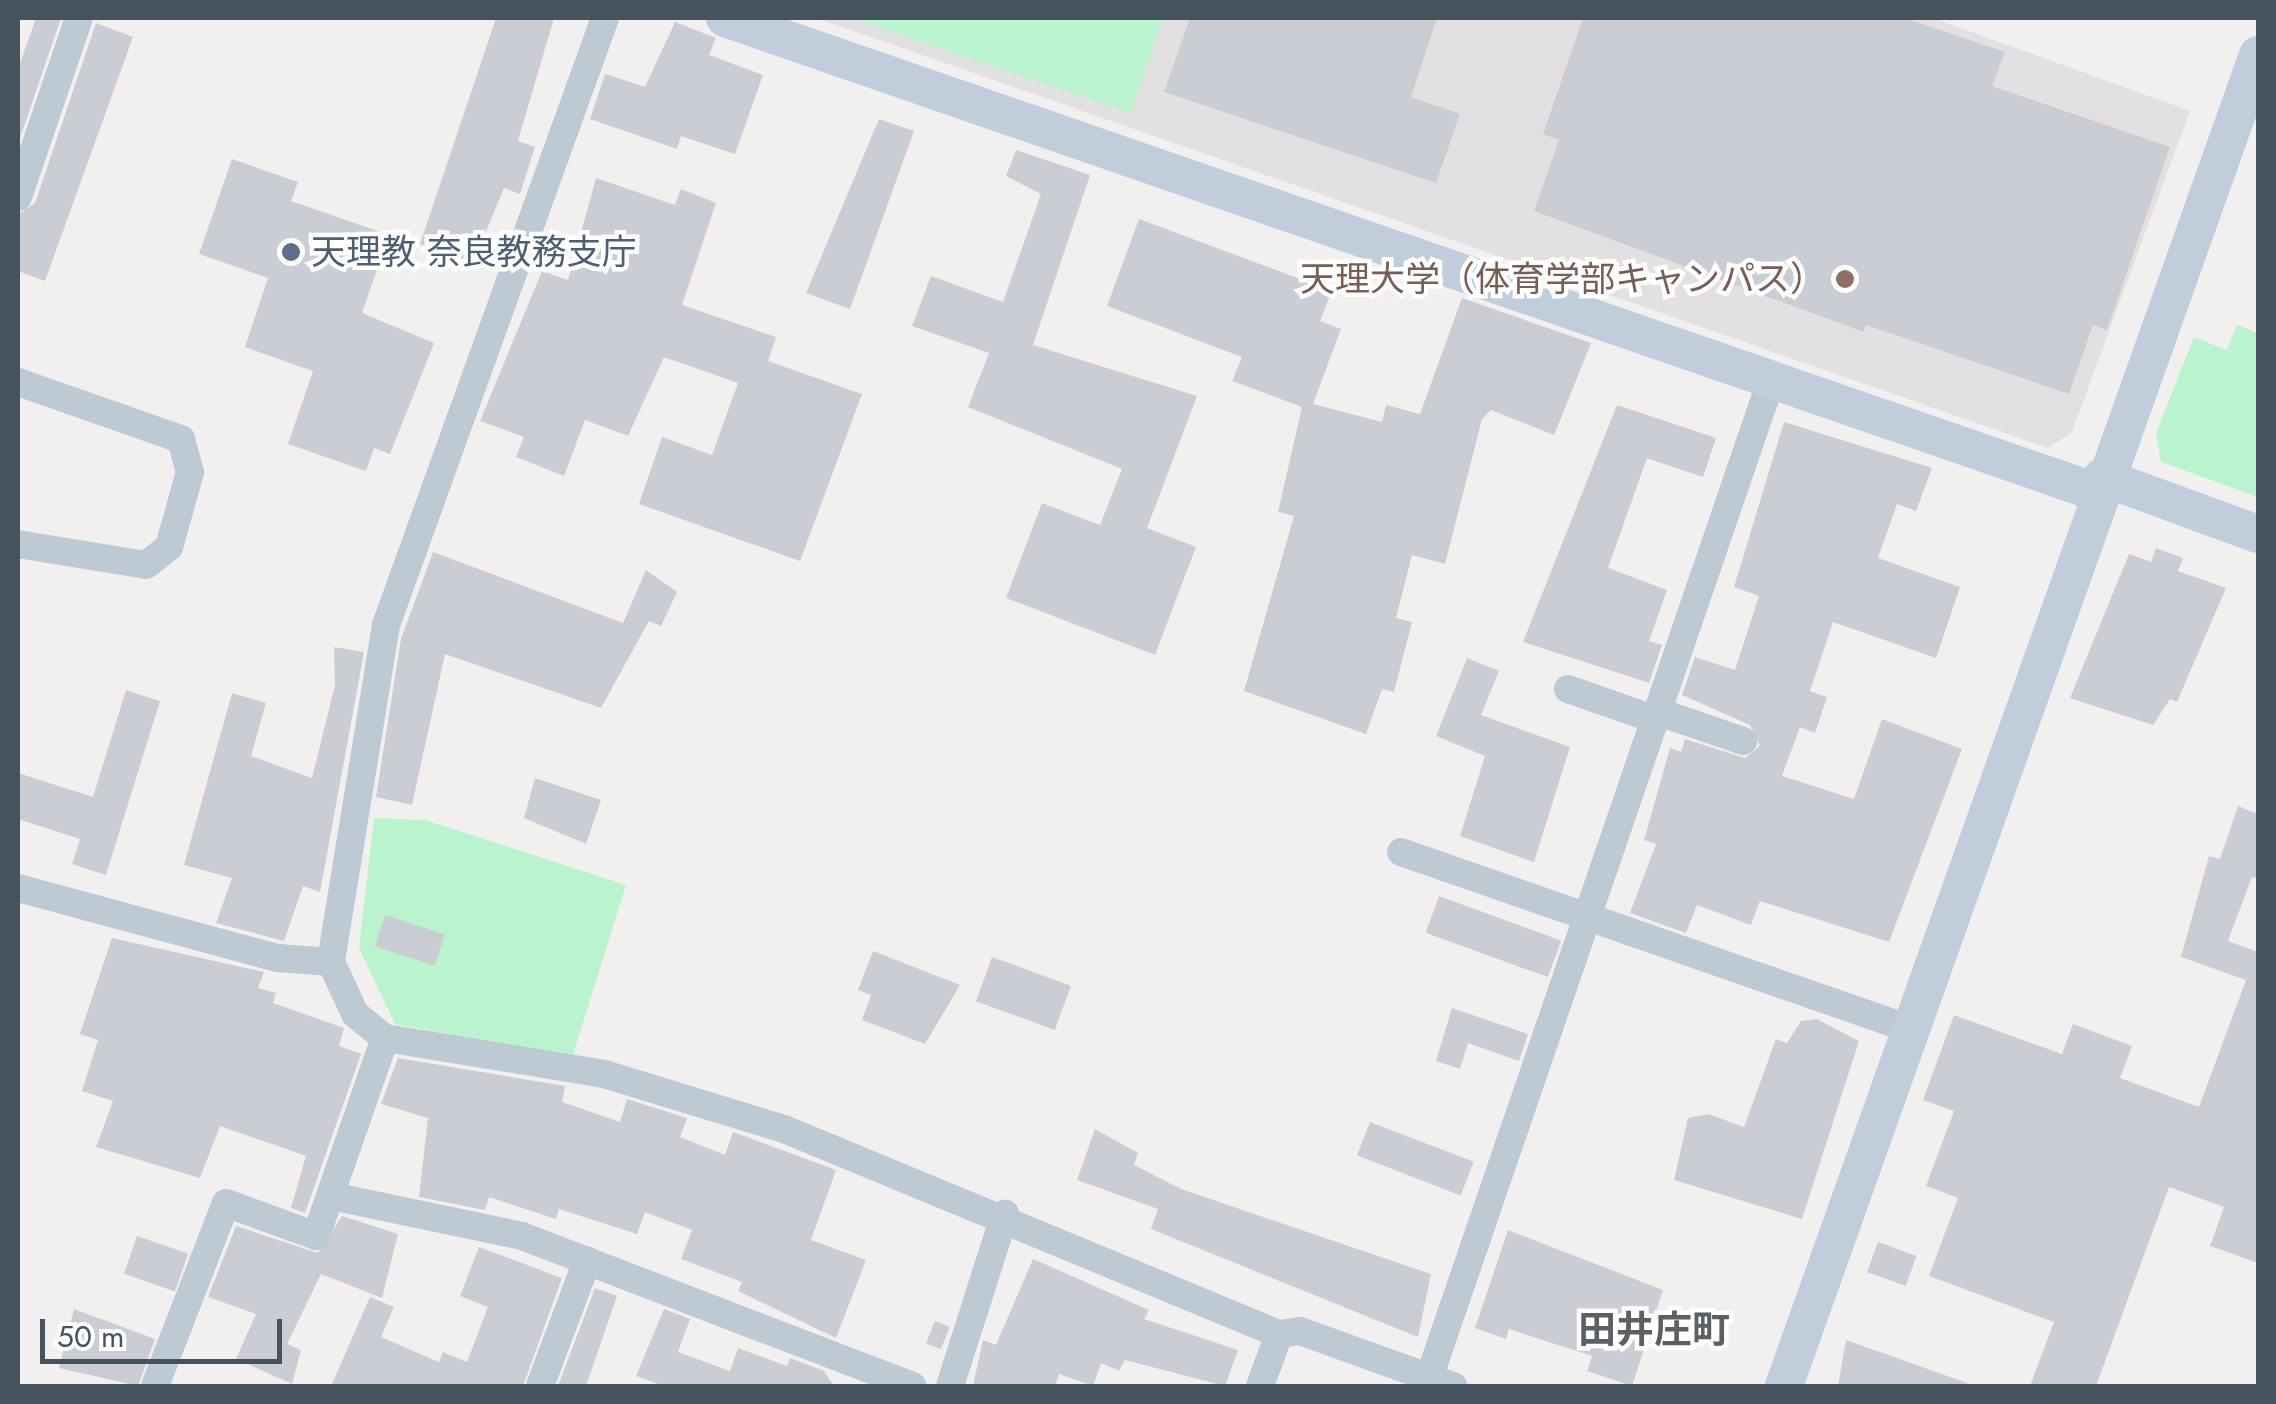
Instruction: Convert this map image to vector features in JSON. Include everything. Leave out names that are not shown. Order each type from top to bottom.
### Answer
[{"type":"street","points":[[18,197],[78,18]]},
{"type":"street","points":[[605,18],[386,625],[331,962],[355,1014],[385,1038],[604,1074],[784,1128],[1005,1214],[1279,1334],[1300,1330],[1441,1382],[1588,920],[1771,381]]},
{"type":"street","points":[[724,18],[1771,381],[2258,534]]},
{"type":"street","points":[[1784,1386],[2099,484],[2258,55]]},
{"type":"street","points":[[18,382],[181,439],[190,472],[168,546],[146,565],[18,544]]},
{"type":"street","points":[[1568,689],[1743,741]]},
{"type":"street","points":[[1402,852],[1907,1028]]},
{"type":"street","points":[[18,888],[278,958],[331,962]]},
{"type":"street","points":[[155,1386],[226,1203],[316,1236],[336,1196],[385,1038]]},
{"type":"street","points":[[336,1196],[522,1236],[860,1377],[912,1386]]},
{"type":"street","points":[[950,1386],[1005,1214]]},
{"type":"street","points":[[540,1386],[587,1261]]},
{"type":"street","points":[[1260,1386],[1279,1334]]},
{"type":"shaded area","name":"天理大学（体育学部キャンパス）","points":[[816,18],[1933,18],[2190,111],[2072,432],[2048,448]]},
{"type":"green space","points":[[851,18],[1163,18],[1131,113]]},
{"type":"green space","points":[[2237,325],[2258,333],[2258,497],[2161,462],[2156,433],[2194,337],[2227,350]]},
{"type":"green space","points":[[374,818],[425,820],[626,885],[572,1058],[395,1024],[359,948]]},
{"type":"building","points":[[36,18],[61,18],[18,144],[18,69]]},
{"type":"building","points":[[496,18],[554,18],[518,141],[535,147],[520,194],[504,188],[473,263],[420,244]]},
{"type":"building","points":[[1190,18],[1437,18],[1411,97],[1460,114],[1436,183],[1164,92]]},
{"type":"building","points":[[1583,18],[1905,18],[2005,52],[1992,86],[2170,147],[2107,330],[2093,325],[2069,394],[1866,325],[1864,332],[1534,211],[1559,140],[1543,134]]},
{"type":"building","points":[[675,22],[716,38],[709,55],[763,75],[735,154],[681,136],[677,149],[590,119],[605,74],[645,87]]},
{"type":"building","points":[[96,23],[133,37],[45,281],[18,271],[18,214],[35,203]]},
{"type":"building","points":[[879,119],[914,131],[850,309],[806,293]]},
{"type":"building","points":[[1016,150],[1090,175],[1033,345],[1197,396],[1147,528],[1196,547],[1155,655],[1006,598],[1042,503],[1100,525],[1122,469],[968,407],[989,353],[912,326],[931,276],[1003,302],[1041,194],[1006,176]]},
{"type":"building","points":[[232,159],[298,182],[291,201],[389,235],[362,313],[434,343],[390,454],[374,448],[366,471],[288,444],[313,371],[245,347],[268,278],[199,254]]},
{"type":"building","points":[[596,178],[675,205],[681,189],[716,203],[682,305],[776,337],[768,361],[862,394],[800,561],[639,504],[662,437],[712,455],[738,383],[664,357],[628,436],[585,420],[564,476],[516,457],[524,437],[480,421],[542,271],[568,280]]},
{"type":"building","points":[[1139,219],[1332,291],[1320,321],[1341,329],[1313,404],[1382,422],[1386,405],[1420,414],[1462,298],[1591,343],[1554,435],[1491,410],[1482,419],[1445,564],[1412,555],[1396,618],[1412,622],[1394,692],[1382,689],[1366,734],[1244,691],[1294,516],[1278,512],[1302,407],[1232,381],[1242,357],[1107,306]]},
{"type":"building","points":[[1617,405],[1716,438],[1703,477],[1647,458],[1608,568],[1667,590],[1649,641],[1662,645],[1649,683],[1523,642]]},
{"type":"building","points":[[1784,422],[1932,468],[1916,511],[1897,504],[1878,558],[1960,587],[1936,658],[1833,622],[1810,691],[1827,697],[1815,733],[1800,727],[1782,776],[1854,799],[1882,719],[1962,749],[1889,942],[1760,901],[1751,925],[1697,905],[1686,933],[1630,913],[1656,844],[1644,840],[1670,748],[1681,752],[1685,739],[1745,758],[1760,746],[1750,725],[1682,695],[1695,657],[1735,670],[1759,596],[1734,587]]},
{"type":"building","points":[[2156,548],[2183,558],[2178,571],[2226,588],[2177,702],[2170,699],[2153,725],[2070,698],[2129,554],[2151,562]]},
{"type":"building","points":[[433,552],[623,623],[646,570],[677,592],[661,626],[649,621],[601,708],[445,654],[412,805],[376,797],[401,639]]},
{"type":"building","points":[[334,647],[364,652],[320,892],[303,886],[284,941],[216,923],[232,878],[184,865],[232,693],[266,703],[251,756],[312,778],[335,685]]},
{"type":"building","points":[[1467,658],[1499,671],[1481,715],[1570,747],[1534,862],[1460,836],[1485,756],[1436,736]]},
{"type":"building","points":[[126,690],[160,701],[106,875],[72,864],[80,839],[18,819],[18,773],[93,797]]},
{"type":"building","points":[[535,778],[601,800],[586,844],[524,818]]},
{"type":"building","points":[[2238,806],[2258,814],[2258,879],[2252,877],[2228,941],[2258,952],[2258,1263],[2210,1246],[2224,1207],[2169,1187],[2096,1386],[2030,1386],[2054,1322],[1929,1276],[1958,1198],[1926,1186],[1954,1111],[1923,1100],[1954,1015],[2062,1054],[2073,1024],[2132,1046],[2120,1078],[2199,1107],[2246,980],[2181,957],[2209,856],[2220,859]]},
{"type":"building","points":[[1439,896],[1561,940],[1548,977],[1426,933]]},
{"type":"building","points":[[385,915],[445,934],[435,966],[375,946]]},
{"type":"building","points":[[112,938],[264,972],[258,988],[276,993],[273,1003],[344,1028],[339,1046],[361,1054],[305,1213],[291,1208],[306,1156],[220,1126],[200,1178],[96,1147],[113,1101],[82,1091],[98,1040],[80,1034]]},
{"type":"building","points":[[873,951],[960,985],[925,1044],[862,1020],[871,995],[858,990]]},
{"type":"building","points":[[992,957],[1071,986],[1055,1030],[976,1001]]},
{"type":"building","points":[[1452,1008],[1528,1034],[1519,1061],[1468,1043],[1460,1069],[1436,1061]]},
{"type":"building","points":[[1817,1019],[1859,1041],[1802,1219],[1674,1180],[1688,1118],[1708,1114],[1744,1127],[1776,1039],[1787,1043],[1801,1021]]},
{"type":"building","points":[[398,1058],[565,1086],[562,1102],[620,1122],[627,1099],[687,1118],[680,1137],[725,1155],[733,1132],[836,1170],[811,1240],[866,1260],[836,1338],[738,1291],[742,1282],[681,1259],[692,1230],[645,1212],[637,1234],[559,1209],[556,1219],[489,1197],[485,1210],[419,1197],[428,1118],[381,1104]]},
{"type":"building","points":[[1370,1122],[1474,1162],[1461,1195],[1357,1156]]},
{"type":"building","points":[[1095,1129],[1138,1153],[1134,1165],[1181,1189],[1431,1274],[1418,1337],[1151,1229],[1158,1209],[1077,1180]]},
{"type":"building","points":[[342,1216],[398,1234],[382,1298],[321,1274],[287,1344],[301,1350],[292,1384],[236,1359],[256,1314],[208,1297],[236,1226],[318,1253]]},
{"type":"building","points":[[1508,1230],[1663,1290],[1632,1386],[1587,1371],[1592,1356],[1509,1329],[1506,1339],[1475,1328]]},
{"type":"building","points":[[137,1236],[188,1254],[175,1291],[124,1274]]},
{"type":"building","points":[[1878,1242],[1917,1256],[1906,1286],[1867,1272]]},
{"type":"building","points":[[479,1247],[562,1278],[523,1386],[331,1386],[370,1297],[394,1307],[381,1337],[439,1362],[443,1352],[467,1362],[488,1307],[460,1296]]},
{"type":"building","points":[[1033,1259],[1149,1310],[1144,1319],[1238,1350],[1225,1386],[1125,1360],[1119,1371],[1101,1363],[1093,1386],[1059,1374],[1055,1386],[973,1386],[983,1340],[996,1345]]},
{"type":"building","points":[[595,1288],[617,1296],[586,1386],[558,1386]]},
{"type":"building","points":[[74,1309],[155,1339],[138,1386],[59,1368]]},
{"type":"building","points":[[664,1309],[690,1319],[678,1352],[730,1371],[738,1348],[787,1366],[790,1358],[824,1371],[834,1386],[664,1386],[636,1376]]},
{"type":"building","points":[[935,1321],[950,1327],[941,1349],[926,1343]]},
{"type":"building","points":[[1846,1340],[1967,1383],[1967,1386],[1838,1386]]},
{"type":"place","name":"天理教 奈良教務支庁","points":[[291,252]]},
{"type":"place","name":"天理大学（体育学部キャンパス）","points":[[1845,279]]},
{"type":"district","name":"田井庄町","points":[[1654,1330]]}]
